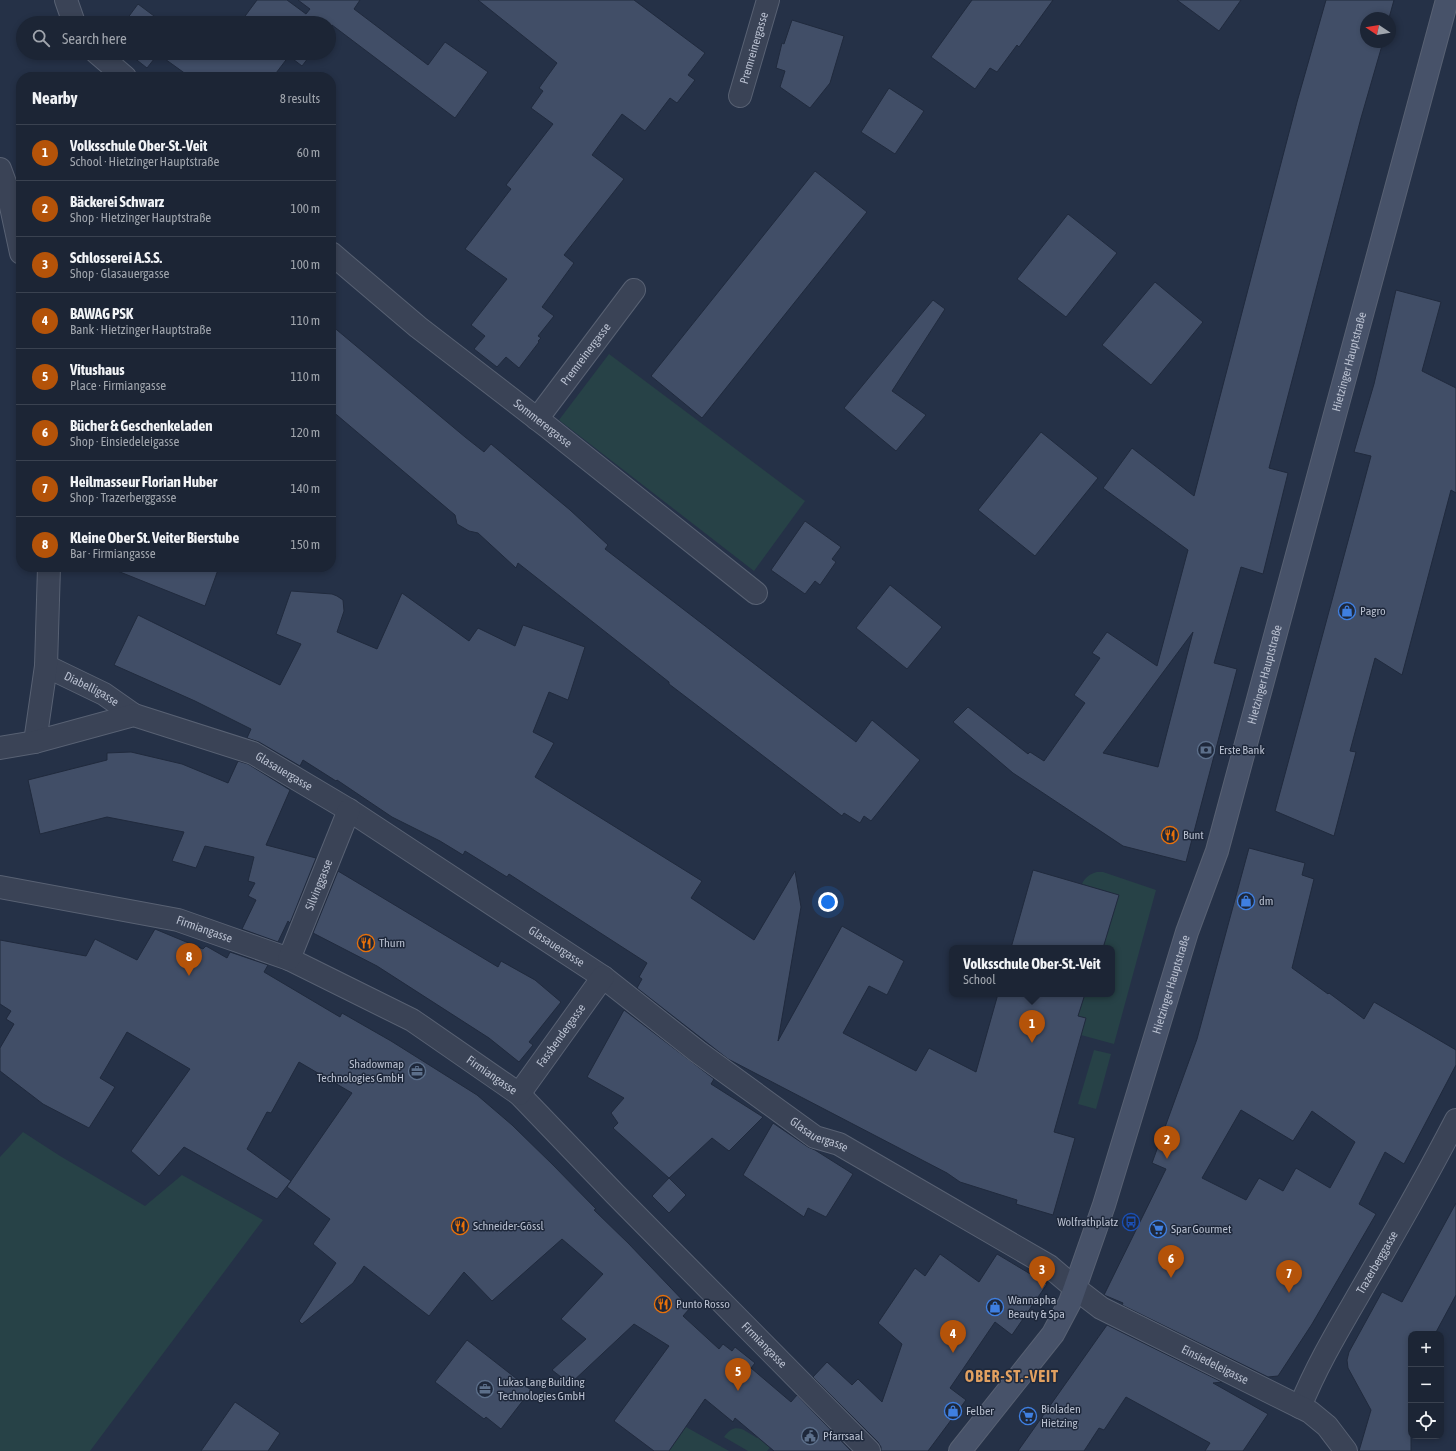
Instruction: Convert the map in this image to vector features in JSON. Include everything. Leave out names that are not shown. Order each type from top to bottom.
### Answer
[{"type":"main road","name":"Hietzinger Hauptstraße","points":[[960,1451],[1053,1334],[1075,1288],[1104,1205],[1187,932],[1217,850],[1447,0]]},
{"type":"street","points":[[66,0],[72,16]]},
{"type":"street","name":"Premreinergasse","points":[[740,96],[768,0]]},
{"type":"street","points":[[105,60],[119,72]]},
{"type":"street","points":[[0,169],[7,188],[16,230]]},
{"type":"street","name":"Sommerergasse","points":[[336,257],[418,327],[537,419],[756,593]]},
{"type":"street","name":"Premreinergasse","points":[[537,419],[634,290]]},
{"type":"street","name":"Diabelligasse","points":[[35,742],[46,666],[49,572]]},
{"type":"street","name":"Diabelligasse","points":[[46,666],[104,694],[134,715]]},
{"type":"street","points":[[0,748],[35,742],[134,715]]},
{"type":"street","name":"Glasauergasse","points":[[134,715],[253,753],[349,810],[603,977],[698,1052],[815,1137],[839,1144],[846,1148],[1049,1266],[1075,1288]]},
{"type":"street","name":"Silvinggasse","points":[[289,959],[349,810]]},
{"type":"street","name":"Firmiangasse","points":[[0,887],[178,920],[289,959],[412,1020],[518,1094],[869,1451]]},
{"type":"street","name":"Fassbendergasse","points":[[518,1094],[603,977]]},
{"type":"street","name":"Trazerberggasse","points":[[1300,1407],[1308,1387],[1326,1352],[1401,1221],[1456,1120]]},
{"type":"street","name":"Einsiedeleigasse","points":[[1075,1288],[1101,1308],[1300,1407],[1320,1419],[1346,1451]]},
{"type":"green space","points":[[609,354],[805,501],[754,571],[559,420]]},
{"type":"green space","points":[[1103,872],[1156,890],[1114,1044],[1081,1035],[1078,1016],[1084,997],[1115,997],[1115,945],[1104,945],[1119,895],[1082,884],[1088,876]]},
{"type":"green space","points":[[1094,1050],[1111,1054],[1096,1109],[1078,1104]]},
{"type":"green space","points":[[23,1132],[60,1156],[145,1206],[182,1175],[263,1220],[90,1451],[0,1451],[0,1157]]},
{"type":"green space","points":[[785,1406],[785,1432],[767,1451],[748,1451],[724,1437],[732,1429],[740,1428],[757,1438]]},
{"type":"green space","points":[[686,1427],[729,1451],[669,1451]]},
{"type":"building","points":[[257,0],[287,0],[306,14],[310,9],[298,0],[360,0],[354,9],[428,65],[445,42],[488,72],[455,118],[336,28],[336,16],[245,16]]},
{"type":"building","points":[[478,0],[634,0],[705,53],[688,75],[695,80],[677,103],[670,98],[645,131],[622,114],[592,155],[624,179],[564,255],[574,263],[542,307],[554,316],[538,336],[541,338],[538,341],[539,342],[519,368],[506,357],[497,367],[474,349],[485,336],[471,325],[507,279],[465,249],[511,189],[506,185],[553,124],[531,108],[543,91],[539,88],[557,63]]},
{"type":"building","points":[[972,0],[1053,0],[1019,47],[1017,45],[997,72],[990,68],[975,89],[931,57]]},
{"type":"building","points":[[1177,0],[1241,0],[1219,31]]},
{"type":"building","points":[[1326,0],[1394,0],[1391,12],[1360,12],[1360,48],[1381,48],[1361,118],[1269,468],[1288,473],[1263,574],[1241,567],[1214,663],[1237,669],[1186,862],[1123,846],[1013,773],[953,722],[968,707],[1028,754],[1030,752],[1044,761],[1085,703],[1074,695],[1100,658],[1092,653],[1107,632],[1157,666],[1188,550],[1103,488],[1132,448],[1194,496],[1297,102]],"holes":[[[1193,632],[1158,767],[1103,753]]]},
{"type":"building","points":[[138,4],[154,16],[129,16]]},
{"type":"building","points":[[792,20],[844,36],[830,83],[810,108],[780,87],[785,71],[776,68],[782,43],[784,44]]},
{"type":"building","points":[[137,60],[153,60],[147,68]]},
{"type":"building","points":[[166,60],[286,60],[277,72],[183,72]]},
{"type":"building","points":[[294,60],[307,60],[302,66]]},
{"type":"building","points":[[889,88],[924,111],[895,154],[861,132]]},
{"type":"building","points":[[815,171],[867,212],[702,418],[651,376]]},
{"type":"building","points":[[1068,214],[1117,253],[1066,317],[1017,279]]},
{"type":"building","points":[[1155,282],[1203,322],[1151,385],[1102,345]]},
{"type":"building","points":[[1396,290],[1441,302],[1422,371],[1456,388],[1456,493],[1451,490],[1402,675],[1375,658],[1350,751],[1356,752],[1334,836],[1275,811],[1371,456],[1354,452],[1374,384]]},
{"type":"building","points":[[933,300],[945,309],[892,391],[926,415],[896,451],[844,408]]},
{"type":"building","points":[[336,329],[484,452],[491,444],[570,510],[608,545],[605,549],[856,742],[872,720],[920,760],[871,821],[864,816],[860,823],[844,813],[842,816],[669,684],[669,682],[518,563],[516,568],[478,533],[469,531],[457,524],[455,515],[336,414]]},
{"type":"building","points":[[1041,432],[1098,478],[1035,556],[978,510]]},
{"type":"building","points":[[805,521],[841,547],[832,559],[836,562],[820,585],[815,581],[805,594],[771,570]]},
{"type":"building","points":[[120,572],[217,572],[205,606]]},
{"type":"building","points":[[890,585],[942,627],[907,669],[856,628]]},
{"type":"building","points":[[291,591],[332,594],[343,600],[344,611],[337,632],[377,649],[402,593],[469,641],[478,628],[515,646],[523,625],[585,647],[568,700],[549,692],[533,732],[554,743],[535,777],[702,881],[691,898],[754,940],[795,871],[801,907],[778,1041],[842,926],[904,961],[887,995],[869,986],[843,1033],[916,1071],[929,1048],[976,1072],[997,997],[1084,997],[1078,1016],[1086,1018],[1054,1132],[1075,1138],[1053,1215],[1016,1204],[1017,1200],[960,1182],[947,1173],[728,1059],[637,988],[642,979],[639,977],[647,963],[509,874],[507,877],[465,851],[463,855],[440,841],[392,817],[337,780],[336,781],[303,760],[300,766],[259,742],[247,738],[251,729],[195,701],[114,665],[138,615],[280,685],[301,644],[276,634]]},
{"type":"building","points":[[131,752],[182,764],[228,783],[238,761],[248,764],[290,790],[266,845],[316,858],[290,923],[288,921],[278,942],[242,929],[256,900],[248,896],[255,883],[248,881],[254,857],[205,846],[196,868],[172,861],[184,832],[107,817],[40,834],[28,780],[107,760],[107,753]]},
{"type":"building","points":[[1249,848],[1305,863],[1302,875],[1314,879],[1292,968],[1364,1019],[1374,1002],[1456,1050],[1456,1065],[1404,1164],[1385,1152],[1359,1204],[1376,1214],[1312,1324],[1278,1376],[1268,1377],[1122,1305],[1123,1303],[1104,1295],[1166,1169],[1152,1163],[1197,1039]],"holes":[[[1241,1110],[1293,1141],[1312,1111],[1355,1142],[1330,1188],[1296,1168],[1283,1191],[1259,1178],[1246,1200],[1202,1178]]]},
{"type":"building","points":[[1033,870],[1119,895],[1104,945],[1012,945]]},
{"type":"building","points":[[338,871],[498,967],[501,961],[535,980],[561,1002],[529,1042],[533,1045],[519,1062],[489,1038],[377,966],[313,933]]},
{"type":"building","points":[[155,929],[203,949],[206,946],[227,958],[230,952],[268,965],[264,972],[340,1017],[342,1013],[391,1041],[477,1095],[512,1125],[553,1165],[596,1209],[594,1210],[629,1244],[690,1308],[683,1316],[719,1349],[723,1344],[732,1351],[735,1347],[755,1363],[751,1368],[791,1402],[797,1395],[851,1451],[774,1451],[735,1418],[733,1422],[705,1399],[669,1451],[654,1451],[614,1421],[669,1346],[634,1324],[570,1384],[552,1370],[586,1339],[561,1319],[603,1274],[562,1239],[492,1301],[464,1272],[429,1316],[364,1266],[353,1283],[302,1324],[299,1321],[336,1263],[313,1244],[330,1219],[287,1187],[291,1181],[277,1199],[184,1147],[159,1176],[131,1151],[190,1069],[127,1032],[100,1078],[115,1087],[89,1128],[43,1104],[0,1071],[0,1048],[14,1024],[6,1019],[11,1011],[0,1004],[0,940],[86,956],[95,939],[137,960]],"holes":[[[299,1062],[352,1093],[291,1181],[247,1149],[267,1112],[271,1113]]]},
{"type":"building","points":[[624,1010],[714,1079],[711,1084],[763,1117],[729,1151],[712,1138],[669,1178],[613,1128],[618,1123],[611,1113],[624,1098],[587,1077]]},
{"type":"building","points":[[773,1123],[808,1147],[853,1174],[826,1217],[808,1208],[804,1217],[743,1175]]},
{"type":"building","points":[[669,1178],[686,1195],[669,1213],[652,1196]]},
{"type":"building","points":[[1456,1203],[1456,1295],[1437,1331],[1408,1331],[1408,1439],[1411,1439],[1411,1451],[1359,1451],[1371,1410],[1348,1368],[1347,1360],[1349,1352],[1382,1292],[1402,1302]]},
{"type":"building","points":[[940,1254],[979,1282],[997,1254],[1047,1284],[1012,1335],[995,1322],[950,1388],[966,1400],[928,1451],[881,1451],[881,1447],[878,1442],[813,1377],[827,1362],[852,1385],[858,1379],[882,1402],[902,1344],[878,1323],[915,1268],[925,1276]]},
{"type":"building","points":[[1107,1325],[1222,1382],[1213,1383],[1268,1414],[1243,1451],[1205,1451],[1210,1443],[1126,1397],[1104,1430],[1099,1428],[1084,1451],[1018,1451]]},
{"type":"building","points":[[467,1340],[531,1390],[501,1429],[486,1417],[484,1419],[435,1382]]},
{"type":"building","points":[[235,1402],[280,1433],[268,1451],[201,1451]]},
{"type":"place","name":"Pagro","points":[[1347,611]]},
{"type":"place","name":"Erste Bank","points":[[1206,750]]},
{"type":"place","name":"Bunt","points":[[1170,835]]},
{"type":"place","name":"dm","points":[[1246,901]]},
{"type":"place","name":"Thurn","points":[[366,943]]},
{"type":"place","name":"Kleine Ober St. Veiter Bierstube","points":[[189,976]]},
{"type":"place","name":"Volksschule Ober-St.-Veit","points":[[1032,1043]]},
{"type":"place","name":"Shadowmap Technologies GmbH","points":[[417,1071]]},
{"type":"place","name":"Bäckerei Schwarz","points":[[1167,1159]]},
{"type":"place","name":"Wolfrathplatz","points":[[1131,1222]]},
{"type":"place","name":"Schneider-Gössl","points":[[460,1226]]},
{"type":"place","name":"Spar Gourmet","points":[[1158,1229]]},
{"type":"place","name":"Bücher & Geschenkeladen","points":[[1171,1278]]},
{"type":"place","name":"Schlosserei A.S.S.","points":[[1042,1289]]},
{"type":"place","name":"Heilmasseur Florian Huber","points":[[1289,1293]]},
{"type":"place","name":"Punto Rosso","points":[[663,1304]]},
{"type":"place","name":"Wannapha Beauty & Spa","points":[[995,1307]]},
{"type":"place","name":"BAWAG PSK","points":[[953,1353]]},
{"type":"place","name":"Lukas Lang Building Technologies GmbH","points":[[485,1389]]},
{"type":"place","name":"Vitushaus","points":[[738,1391]]},
{"type":"place","name":"Felber","points":[[953,1411]]},
{"type":"place","name":"Bioladen Hietzing","points":[[1028,1416]]},
{"type":"place","name":"Pfarrsaal","points":[[810,1436]]},
{"type":"district","name":"OBER-ST.-VEIT","points":[[1012,1376]]}]
